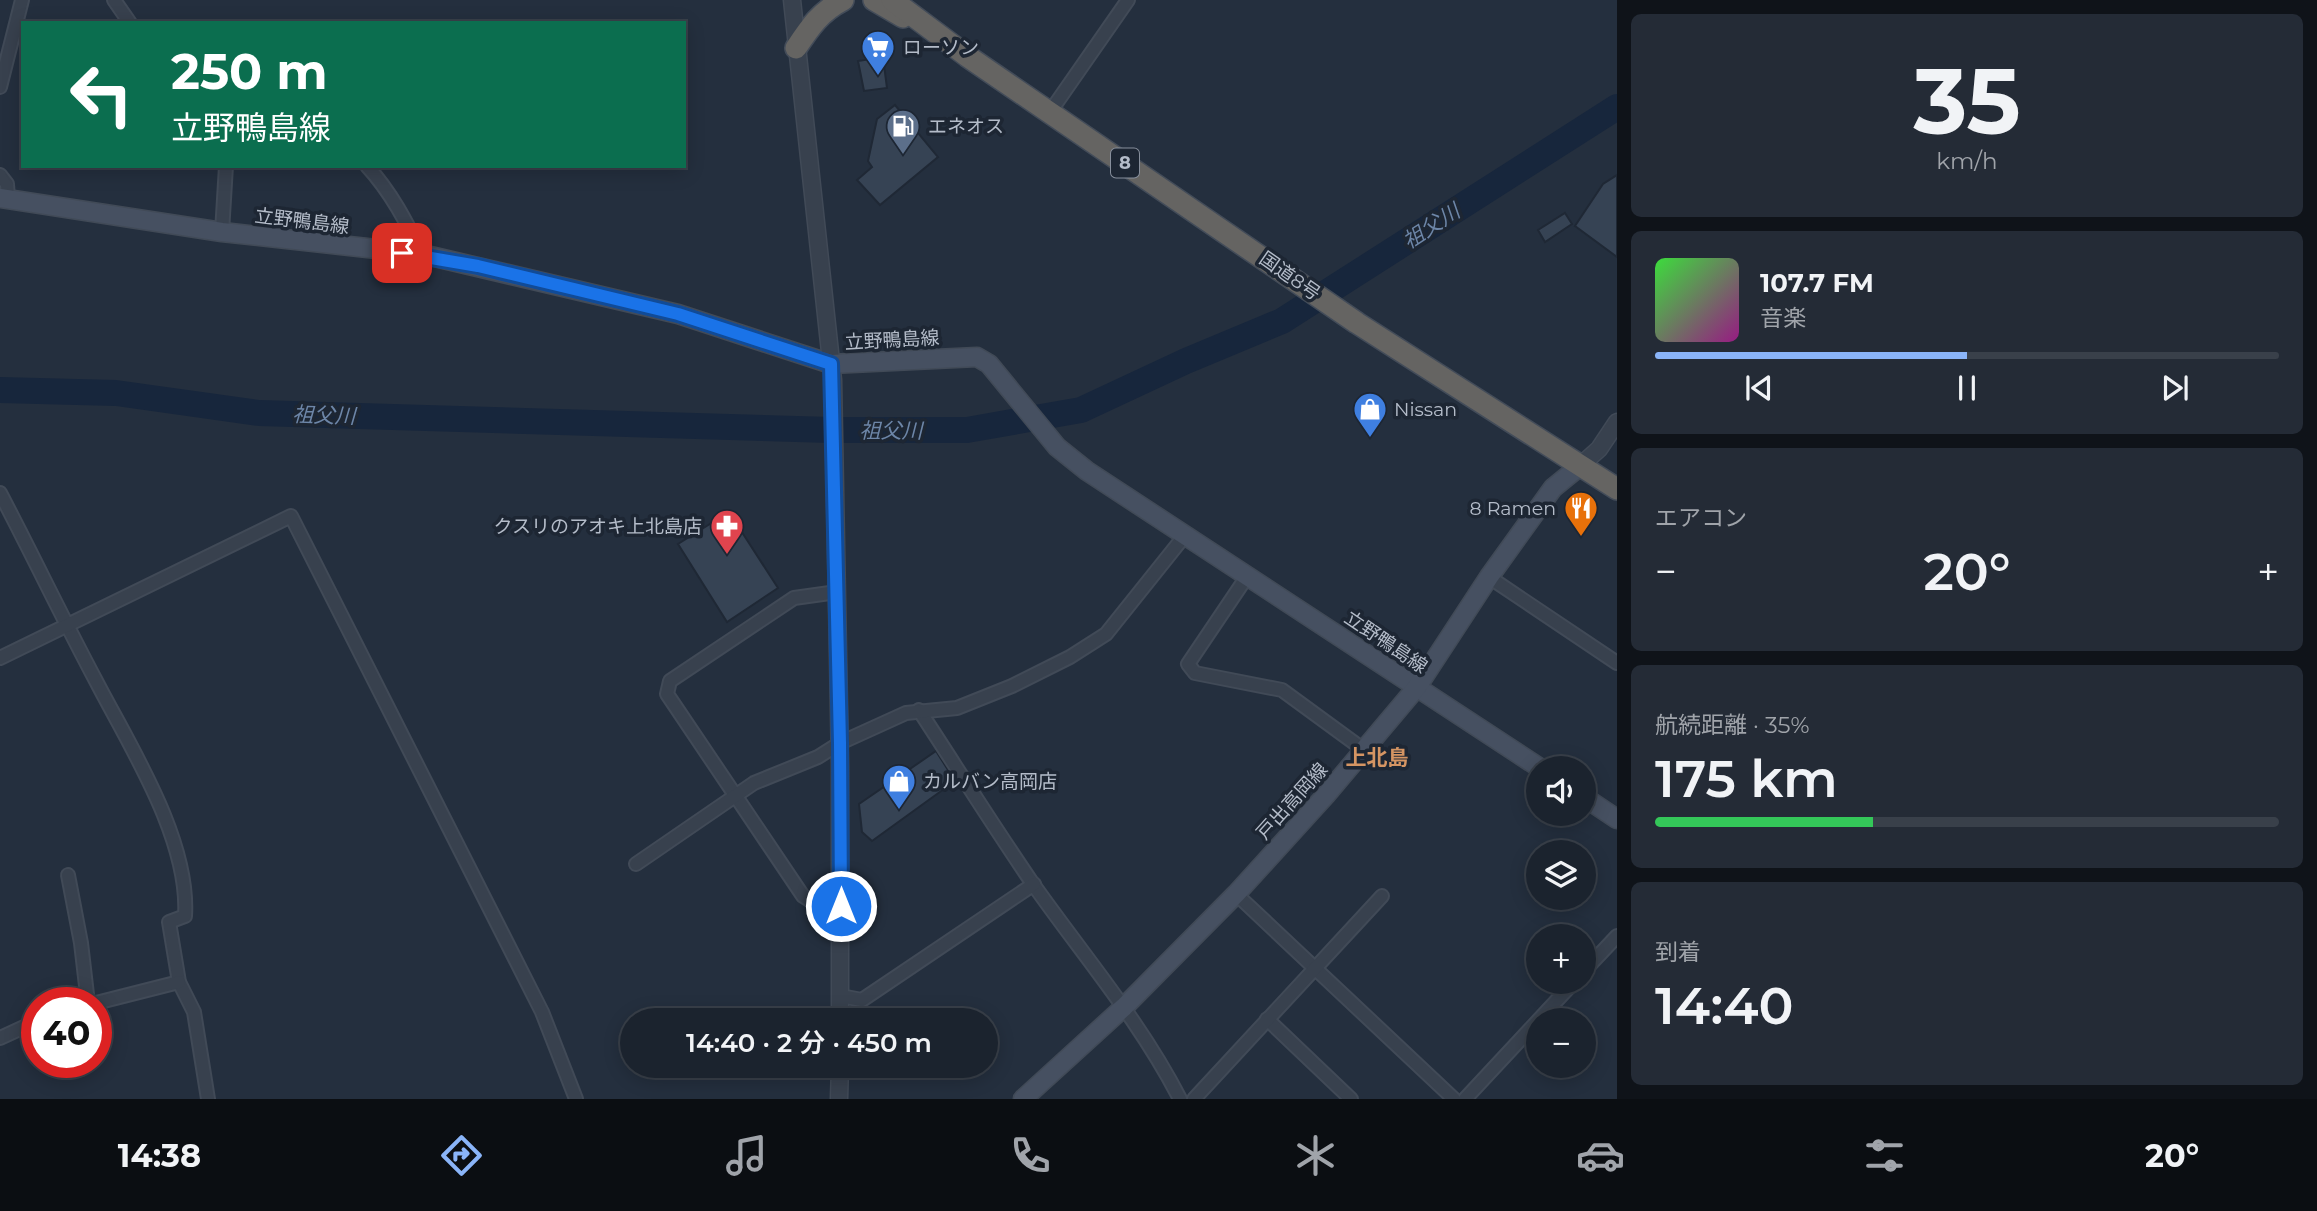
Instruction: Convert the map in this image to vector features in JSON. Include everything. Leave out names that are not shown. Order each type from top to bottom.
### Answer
[{"type":"highway","points":[[796,48],[812,23],[824,11],[843,0]]},
{"type":"highway","name":"国道8号","points":[[874,0],[967,56]]},
{"type":"highway","name":"国道8号","points":[[892,0],[967,56],[1357,323],[1617,489]]},
{"type":"main road","name":"立野鴨島線","points":[[4,198],[222,232],[422,254],[678,314],[832,372],[977,356],[989,365],[1057,447],[1087,471],[1526,759]]},
{"type":"main road","name":"戸出高岡線","points":[[1034,1095],[1236,894],[1326,795],[1417,687],[1489,577],[1553,488],[1580,466]]},
{"type":"main road","points":[[1596,805],[1617,819]]},
{"type":"street","points":[[0,87],[22,0]]},
{"type":"street","points":[[114,0],[129,21]]},
{"type":"street","points":[[792,0],[832,372],[840,743],[841,1008]]},
{"type":"street","points":[[1050,112],[1128,0]]},
{"type":"street","points":[[222,232],[226,168]]},
{"type":"street","points":[[369,168],[407,223],[422,254]]},
{"type":"street","points":[[0,175],[7,184],[4,198]]},
{"type":"street","points":[[1580,466],[1599,449],[1617,422]]},
{"type":"street","points":[[0,493],[124,733],[170,831],[186,892],[185,916],[169,922],[179,982],[194,1012],[208,1099]]},
{"type":"street","points":[[0,658],[291,516],[542,1012],[576,1099]]},
{"type":"street","points":[[636,864],[754,783],[818,757],[840,743],[906,713],[957,708],[1012,686],[1070,657],[1106,634],[1186,534]]},
{"type":"street","points":[[1248,575],[1188,664],[1195,674],[1282,690],[1364,750]]},
{"type":"street","points":[[1489,577],[1617,663]]},
{"type":"street","points":[[837,592],[794,598],[670,681],[667,694],[803,896],[819,906],[841,906]]},
{"type":"street","points":[[919,710],[1034,884],[1124,1007],[1180,1099]]},
{"type":"street","points":[[68,875],[86,987]]},
{"type":"street","points":[[841,996],[862,1000],[1034,884]]},
{"type":"street","points":[[1236,894],[1454,1099]]},
{"type":"street","points":[[1194,1099],[1382,896]]},
{"type":"street","points":[[1596,958],[1617,936]]},
{"type":"street","points":[[112,999],[179,982]]},
{"type":"street","points":[[1465,1099],[1563,994]]},
{"type":"street","points":[[1267,1019],[1352,1099]]},
{"type":"street","points":[[0,1038],[21,1028]]},
{"type":"street","points":[[839,1099],[840,1078]]},
{"type":"building","points":[[883,57],[887,88],[864,91],[858,61]]},
{"type":"building","points":[[895,105],[938,157],[880,205],[857,180],[872,167],[868,161],[877,119]]},
{"type":"building","points":[[1617,175],[1617,257],[1575,226],[1603,184]]},
{"type":"building","points":[[1565,213],[1572,224],[1545,242],[1538,230]]},
{"type":"building","points":[[729,512],[778,588],[727,622],[678,544]]},
{"type":"building","points":[[936,751],[955,781],[872,841],[862,832],[859,804]]},
{"type":"waterway","name":"祖父川","points":[[0,390],[116,393],[259,413],[831,430],[967,430],[1081,410],[1186,361],[1282,321],[1617,107]]},
{"type":"place","name":"ローソン","points":[[878,77]]},
{"type":"place","name":"エネオス","points":[[903,156]]},
{"type":"place","name":"Nissan","points":[[1370,439]]},
{"type":"place","name":"8 Ramen","points":[[1581,538]]},
{"type":"place","name":"クスリのアオキ上北島店","points":[[727,556]]},
{"type":"place","name":"カルバン高岡店","points":[[899,811]]},
{"type":"district","name":"上北島","points":[[1377,757]]},
{"type":"route","points":[[402,253],[422,254],[478,266],[678,314],[831,364],[841,906]]}]
